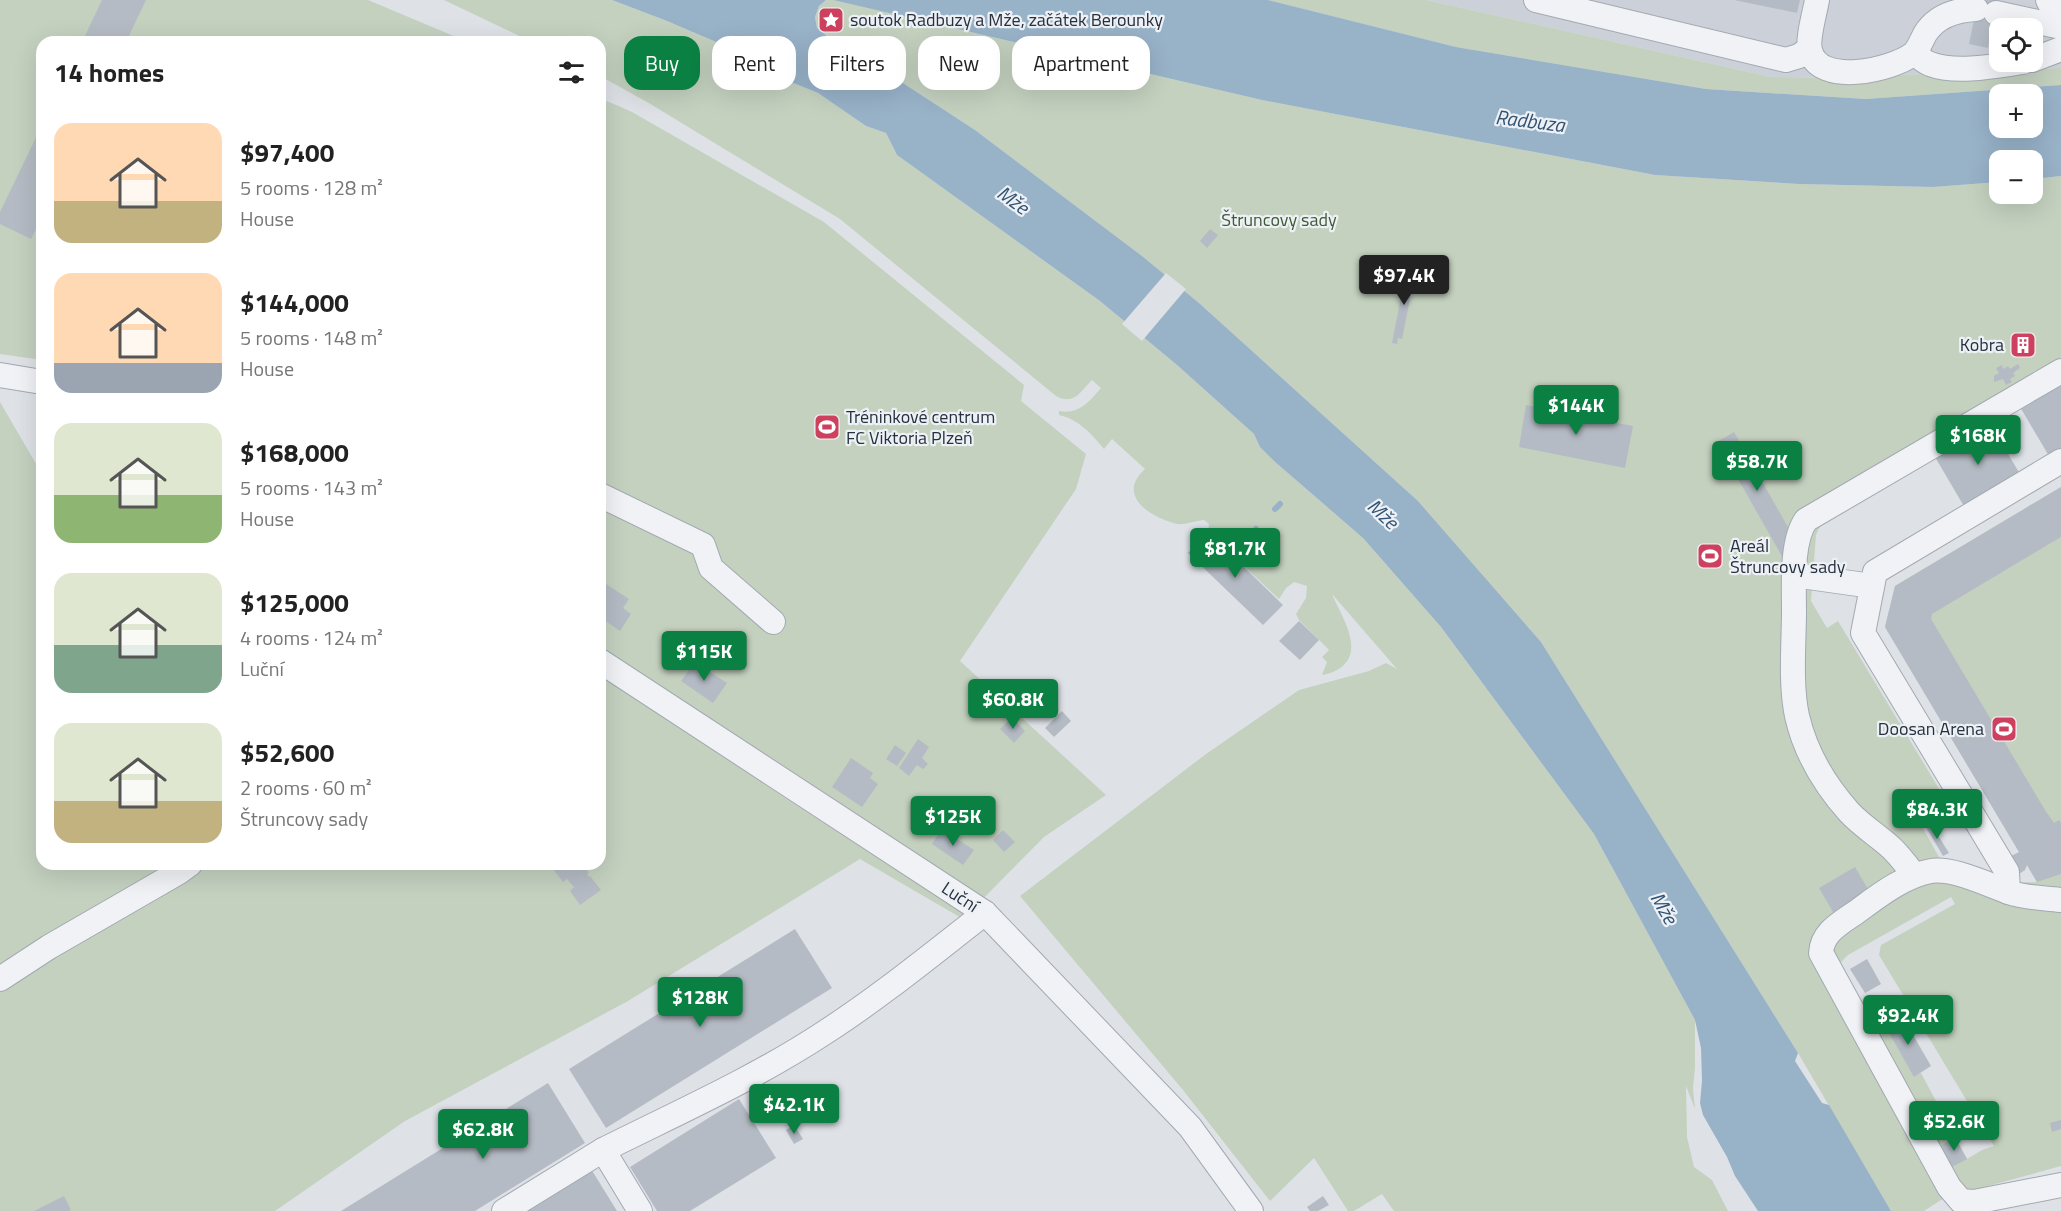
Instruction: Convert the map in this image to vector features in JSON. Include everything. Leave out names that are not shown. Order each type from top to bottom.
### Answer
[{"type":"street","points":[[1536,0],[1786,60],[1799,56],[1809,49]]},
{"type":"street","points":[[1817,0],[1809,49],[1814,61],[1825,68],[1844,72],[1874,70],[1915,53],[1930,26],[1950,12],[1986,11],[2061,26]]},
{"type":"street","points":[[2048,0],[2061,26]]},
{"type":"street","points":[[2043,56],[2061,49]]},
{"type":"street","points":[[1915,53],[1928,63],[1949,68],[1989,66]]},
{"type":"street","points":[[1914,875],[1902,858],[1864,827],[1849,811],[1821,773],[1809,752],[1797,715],[1796,700],[1794,575],[1800,528],[1806,520],[2061,371]]},
{"type":"street","points":[[0,375],[36,381]]},
{"type":"street","points":[[2008,892],[2007,872],[1863,633],[1875,572],[2061,461]]},
{"type":"street","points":[[606,498],[703,545],[711,568],[773,621]]},
{"type":"street","points":[[1794,575],[1872,586]]},
{"type":"street","name":"Luční","points":[[606,665],[985,913],[1190,1127],[1251,1211]]},
{"type":"street","points":[[0,980],[50,947],[182,870]]},
{"type":"street","points":[[2061,900],[2018,895],[1954,874],[1934,870],[1914,875],[1873,900],[1836,927],[1824,937],[1821,953],[1949,1187],[1970,1205],[2061,1185]]},
{"type":"street","points":[[504,1211],[603,1150],[766,1069],[825,1033],[985,913]]},
{"type":"street","points":[[603,1150],[640,1211]]},
{"type":"shaded area","points":[[1426,0],[2061,0],[2061,68],[2043,69],[2043,18],[1989,18],[1989,71],[1828,78],[1771,77]]},
{"type":"green space","points":[[0,0],[368,0],[454,36],[36,36],[36,359],[0,354]]},
{"type":"green space","points":[[444,0],[612,0],[712,40],[712,90],[796,90],[796,84],[818,93],[866,126],[886,133],[897,155],[1100,301],[1177,365],[1254,434],[1260,447],[1274,461],[1363,538],[1441,627],[1594,834],[1695,1020],[1693,1088],[1695,1109],[1686,1086],[1687,1137],[1694,1167],[1712,1180],[1728,1211],[1394,1211],[1382,1194],[1354,1211],[1348,1211],[1314,1158],[1270,1201],[1183,1090],[1020,896],[1206,754],[1299,690],[1369,671],[1386,663],[1397,669],[1332,594],[1348,630],[1351,649],[1349,657],[1340,669],[1322,675],[1327,662],[1322,657],[1329,650],[1299,620],[1296,614],[1306,598],[1307,586],[1294,582],[1286,588],[1279,599],[1208,532],[1209,524],[1204,520],[1177,524],[1166,521],[1147,510],[1135,496],[1134,488],[1137,479],[1145,469],[1112,439],[1104,449],[1078,424],[1059,415],[1059,411],[1072,411],[1083,406],[1092,398],[1101,388],[1092,380],[1077,396],[1062,399],[1056,396],[840,219],[625,90],[700,90],[700,36],[624,36],[624,89],[606,79],[606,36],[519,36]]},
{"type":"green space","name":"Štruncovy sady","points":[[826,0],[833,0],[987,36],[918,36],[918,90],[1000,90],[1000,39],[1012,42],[1012,90],[1150,90],[1150,74],[1262,100],[1655,175],[1799,184],[1933,187],[1989,183],[1989,204],[2043,204],[2043,178],[2061,176],[2061,381],[1821,524],[1816,535],[1811,601],[1827,628],[1838,621],[1950,807],[1921,825],[1939,857],[1999,879],[2037,882],[1885,627],[1895,586],[2061,487],[2061,1166],[1944,1198],[1924,1211],[1891,1211],[1798,1053],[1541,642],[1418,501],[1199,303],[1142,256],[975,130],[906,85],[906,36],[827,36],[817,28],[815,17],[819,6]],"holes":[[[1951,897],[1955,904],[1881,945],[1879,955],[1994,1146],[1967,1159],[1921,1073],[1914,1076],[1885,1026],[1875,1031],[1839,969],[1841,962],[1848,955]]]},
{"type":"green space","points":[[1268,0],[1426,0],[1771,77],[1828,78],[1989,71],[2043,72],[2043,69],[2061,68],[2061,85],[1989,84],[1989,90],[1866,99],[1706,89],[1456,47]]},
{"type":"green space","points":[[606,101],[632,112],[824,222],[1024,385],[1021,401],[1086,454],[1076,489],[960,661],[1106,795],[1044,837],[963,919],[860,859],[628,1001],[405,1121],[275,1211],[0,1211],[0,402],[36,464],[36,870],[606,870]]},
{"type":"water","points":[[612,0],[826,0],[819,6],[815,17],[817,28],[827,36],[808,36],[808,89],[796,84],[796,36],[712,36],[712,40]]},
{"type":"water","name":"Radbuza","points":[[833,0],[1268,0],[1456,47],[1706,89],[1866,99],[1989,90],[1989,138],[2043,138],[2043,86],[2061,85],[2061,176],[2043,178],[2043,150],[1989,150],[1989,183],[1933,187],[1799,184],[1655,175],[1262,100],[1150,74],[1150,36],[1012,36],[1012,42],[1000,39],[1000,36],[987,36]]},
{"type":"water","name":"Mže","points":[[906,85],[975,130],[1142,256],[1199,303],[1418,501],[1541,642],[1798,1053],[1795,1061],[1822,1103],[1829,1105],[1891,1211],[1758,1211],[1735,1176],[1703,1115],[1700,1103],[1701,1048],[1695,1020],[1594,834],[1441,627],[1363,538],[1274,461],[1260,447],[1254,434],[1177,365],[1100,301],[897,155],[886,133],[866,126],[811,90],[906,90]]},
{"type":"pier","points":[[1166,273],[1186,289],[1142,341],[1122,324]]},
{"type":"building","points":[[102,0],[146,0],[129,36],[85,36]]},
{"type":"building","points":[[1734,0],[1800,0],[1797,13]]},
{"type":"building","points":[[1978,0],[1998,0],[1994,18],[1989,18],[1988,48],[1969,44]]},
{"type":"building","points":[[36,137],[36,229],[31,239],[0,224],[0,212]]},
{"type":"building","points":[[1210,229],[1218,235],[1207,248],[1200,241]]},
{"type":"building","points":[[1407,266],[1411,267],[1410,273],[1415,274],[1402,339],[1398,338],[1397,344],[1392,343]]},
{"type":"building","name":"Kobra","points":[[2019,336],[2028,336],[2027,354],[2018,354]]},
{"type":"building","points":[[2018,364],[2020,368],[2013,373],[2015,376],[2010,379],[2012,382],[2006,385],[2003,379],[1994,382],[1994,376],[1999,373],[1996,368],[2002,365],[2003,369],[2008,366],[2010,369]]},
{"type":"building","points":[[2061,381],[2061,449],[2049,456],[2020,407]]},
{"type":"building","points":[[1526,405],[1633,426],[1625,468],[1519,447]]},
{"type":"building","points":[[1991,425],[2020,474],[1965,508],[1935,457]]},
{"type":"building","points":[[1734,432],[1789,529],[1787,565],[1717,442]]},
{"type":"building","points":[[2061,487],[2061,537],[1932,614],[1931,619],[2045,810],[2054,823],[2059,820],[2061,823],[2061,874],[2037,882],[2027,865],[2025,870],[2019,874],[2009,857],[2019,852],[1885,627],[1895,586]]},
{"type":"building","points":[[1208,532],[1283,605],[1263,625],[1188,553]]},
{"type":"building","points":[[606,584],[629,599],[623,608],[631,614],[620,631],[606,621]]},
{"type":"building","points":[[1299,621],[1319,640],[1300,660],[1279,641]]},
{"type":"building","points":[[695,662],[727,683],[713,703],[681,681]]},
{"type":"building","points":[[1062,711],[1071,721],[1054,737],[1045,728]]},
{"type":"building","points":[[1012,717],[1025,731],[1014,743],[1000,729]]},
{"type":"building","points":[[918,739],[929,747],[922,758],[928,764],[923,769],[917,765],[909,776],[899,768]]},
{"type":"building","points":[[895,745],[906,753],[897,766],[886,759]]},
{"type":"building","points":[[851,758],[873,773],[870,778],[878,784],[862,807],[832,787]]},
{"type":"building","points":[[1931,824],[1949,853],[1943,856],[1926,827]]},
{"type":"building","points":[[942,829],[974,850],[963,865],[932,844]]},
{"type":"building","points":[[1003,830],[1015,842],[1004,852],[993,840]]},
{"type":"building","points":[[1855,867],[1869,891],[1833,912],[1819,888]]},
{"type":"building","points":[[554,870],[587,870],[589,877],[601,890],[580,905],[570,891],[574,887],[567,879],[563,882]]},
{"type":"building","points":[[795,929],[832,988],[606,1128],[569,1069]]},
{"type":"building","points":[[1867,959],[1881,984],[1865,993],[1850,969]]},
{"type":"building","points":[[1902,1016],[1931,1066],[1914,1077],[1885,1026]]},
{"type":"building","points":[[548,1083],[585,1143],[475,1211],[341,1211]]},
{"type":"building","points":[[739,1099],[776,1158],[690,1211],[657,1211],[630,1167]]},
{"type":"building","points":[[2061,1120],[2061,1129],[2052,1132],[2050,1123]]},
{"type":"building","points":[[794,1125],[803,1139],[794,1144],[786,1130]]},
{"type":"building","points":[[1955,1138],[1967,1159],[1952,1167],[1940,1146]]},
{"type":"building","points":[[591,1169],[617,1211],[524,1211]]},
{"type":"building","points":[[64,1196],[71,1210],[34,1211]]},
{"type":"building","points":[[1323,1196],[1329,1205],[1318,1211],[1310,1211],[1307,1207]]},
{"type":"waterway","points":[[1275,509],[1280,504]]},
{"type":"waterway","points":[[1246,540],[1256,529]]},
{"type":"place","name":"soutok Radbuzy a Mže, začátek Berounky","points":[[831,20]]},
{"type":"place","name":"Kobra","points":[[2023,345]]},
{"type":"place","name":"Tréninkové centrum FC Viktoria Plzeň","points":[[827,427]]},
{"type":"place","name":"Areál Štruncovy sady","points":[[1710,556]]},
{"type":"place","name":"Doosan Arena","points":[[2004,729]]}]
